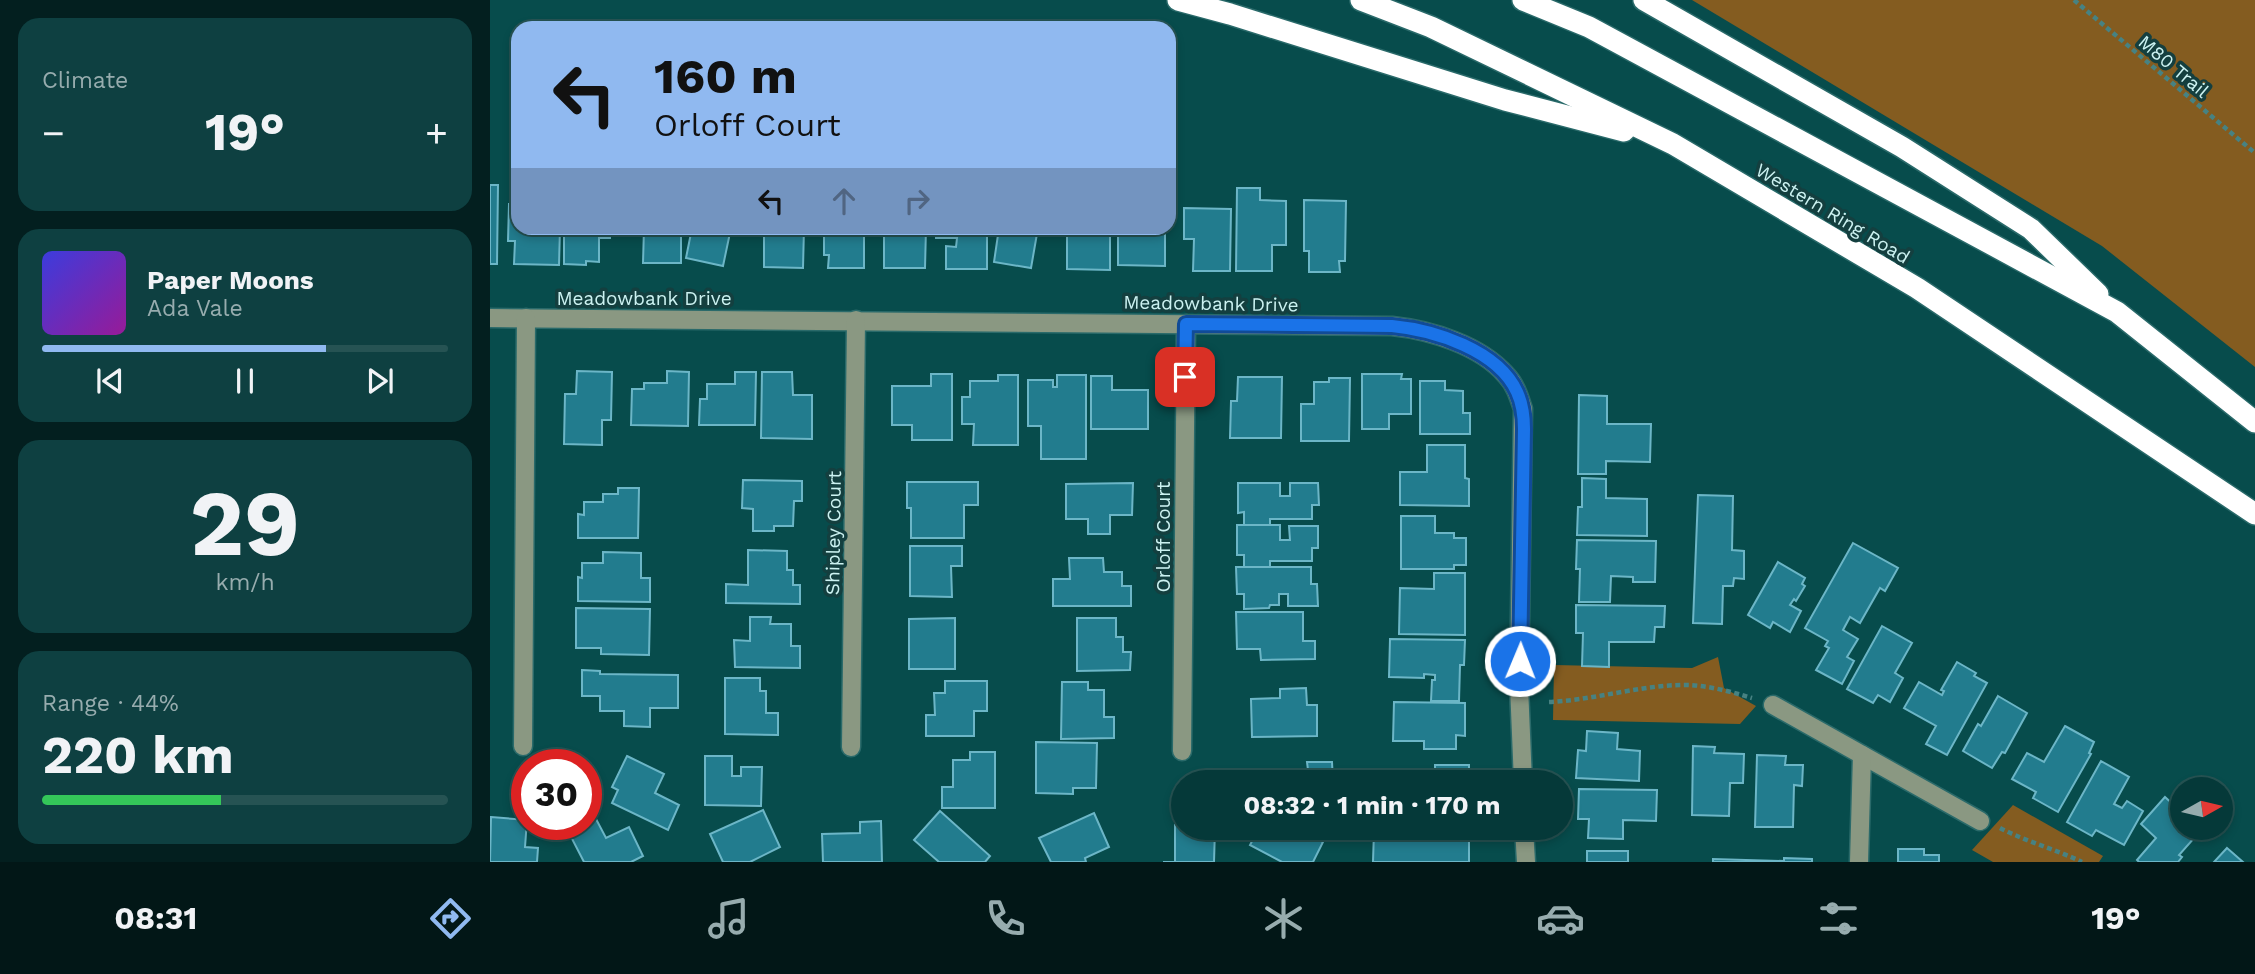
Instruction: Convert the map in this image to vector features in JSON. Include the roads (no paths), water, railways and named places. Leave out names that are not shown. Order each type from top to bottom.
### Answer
[{"type":"highway","points":[[1178,0],[1230,13],[1505,100],[1673,144]]},
{"type":"highway","name":"Western Ring Road","points":[[1361,0],[1431,27],[1673,144],[1917,288],[2255,514]]},
{"type":"highway","points":[[1523,0],[1589,27],[2117,312]]},
{"type":"highway","points":[[1644,0],[1902,147],[2031,229],[2117,312],[2255,422]]},
{"type":"street","name":"Meadowbank Drive","points":[[490,318],[1392,326],[1421,329],[1450,339],[1489,360],[1506,374],[1517,390],[1523,409],[1519,686],[1522,770]]},
{"type":"street","points":[[523,746],[526,318]]},
{"type":"street","name":"Shipley Court","points":[[851,747],[856,320]]},
{"type":"street","name":"Orloff Court","points":[[1182,751],[1186,324]]},
{"type":"street","points":[[1773,705],[1980,821]]},
{"type":"street","points":[[1859,862],[1862,755]]},
{"type":"street","points":[[1525,840],[1526,862]]}]
